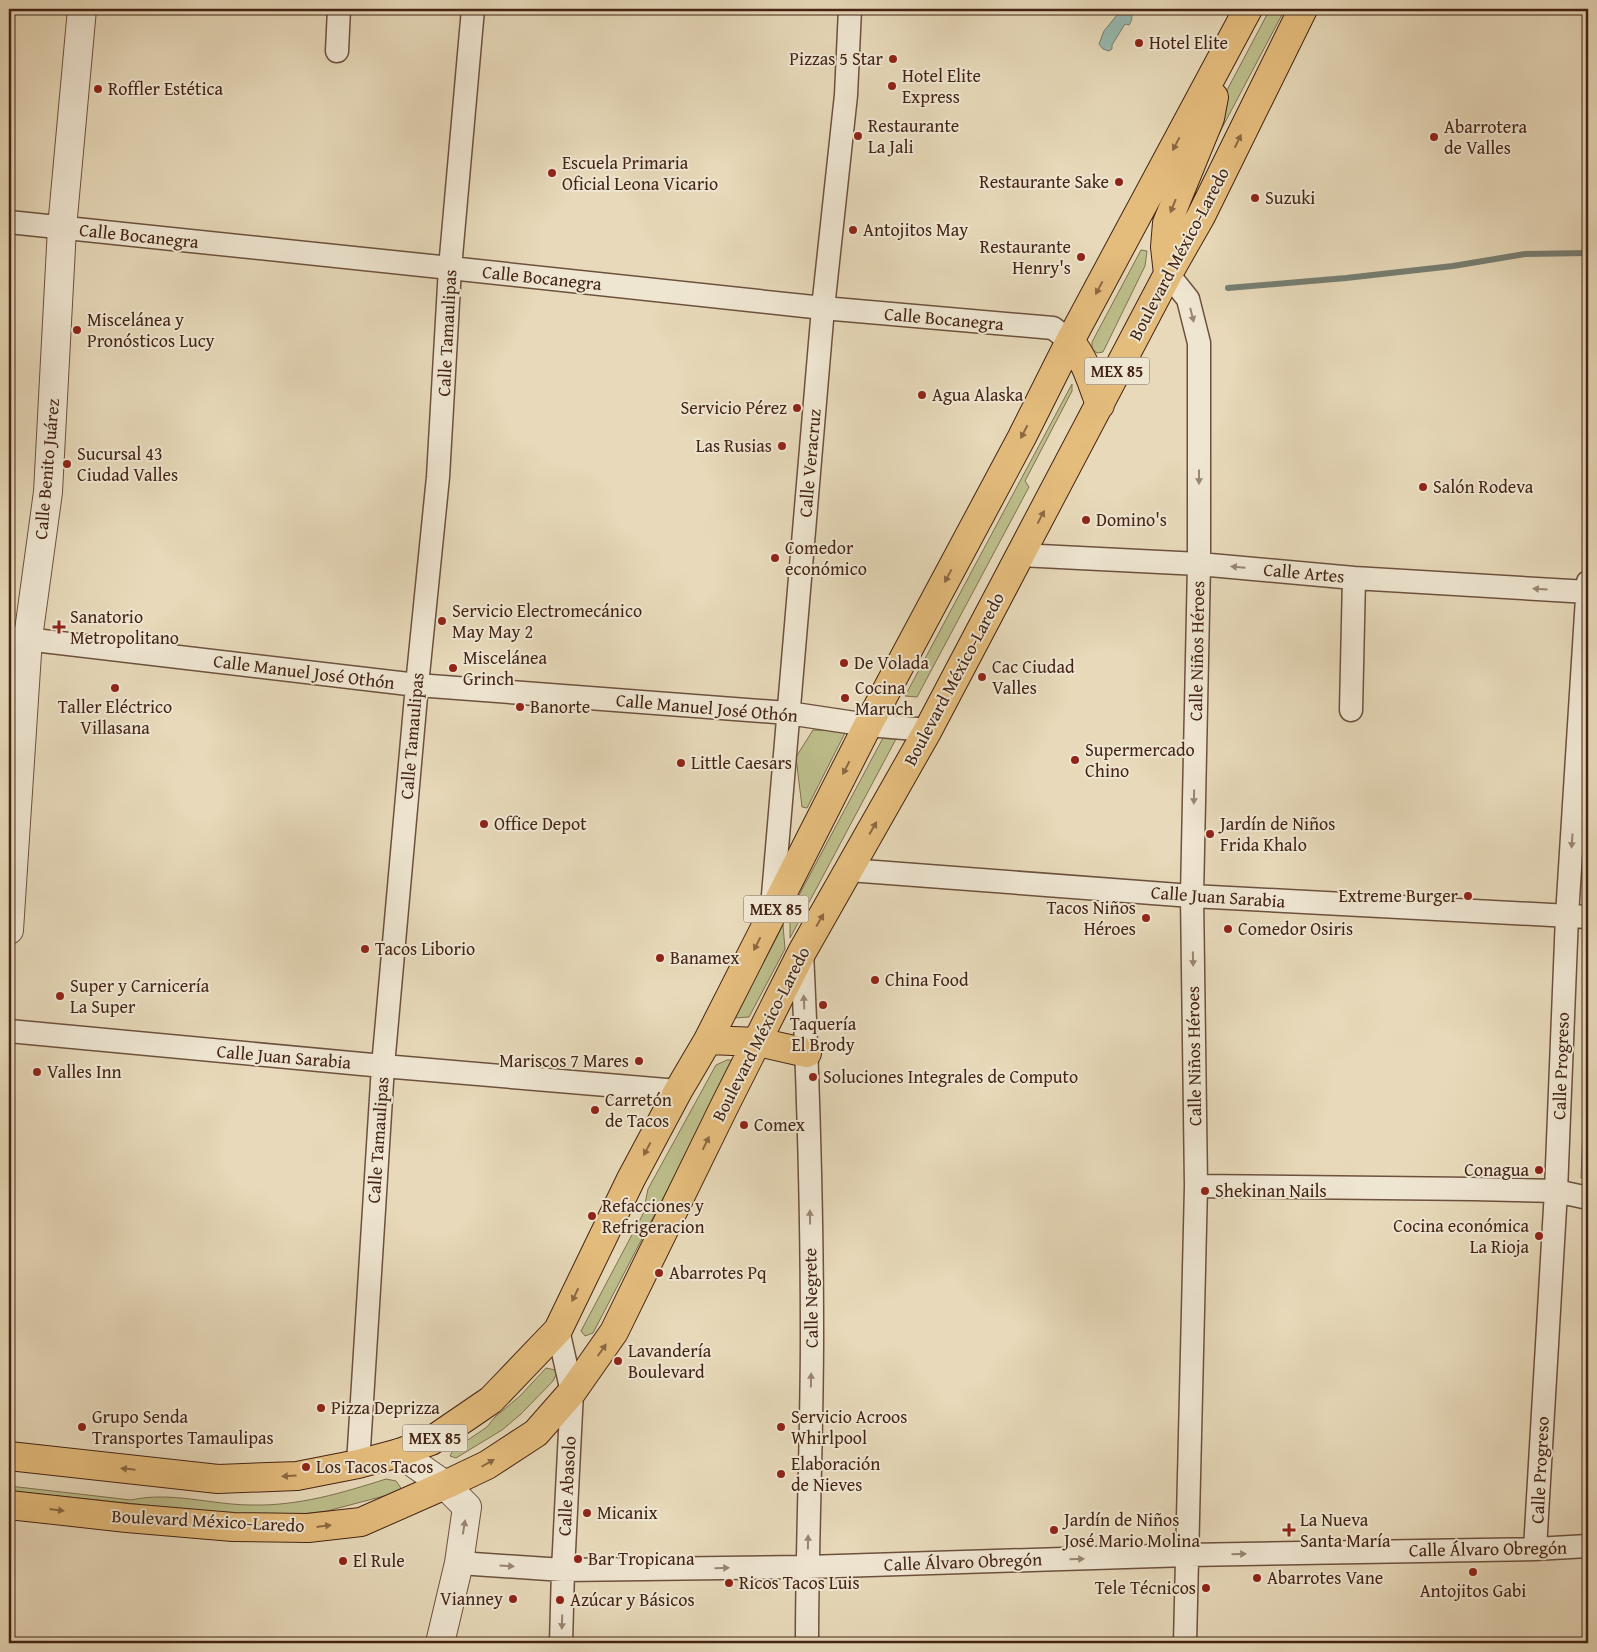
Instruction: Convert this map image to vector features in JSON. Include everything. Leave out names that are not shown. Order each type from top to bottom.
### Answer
[{"type":"main road","name":"MEX 85","points":[[9,1456],[218,1479],[297,1476],[358,1464],[399,1453],[431,1441],[491,1400],[558,1330],[631,1179],[678,1091],[708,1040],[868,725],[1022,437],[1070,341],[1248,9]]},
{"type":"main road","name":"Boulevard México-Laredo","points":[[9,1504],[127,1518],[223,1526],[308,1528],[362,1522],[445,1486],[487,1465],[536,1432],[572,1392],[614,1332],[802,952],[928,730],[1168,274],[1201,216],[1303,9]]},
{"type":"main road","points":[[1168,274],[1165,247],[1167,223],[1210,118],[1220,61]]},
{"type":"main road","points":[[1070,341],[1084,362],[1100,404]]},
{"type":"main road","points":[[708,1040],[758,1042],[807,1053]]},
{"type":"street","name":"Calle Benito Juárez","points":[[9,930],[18,637],[48,492],[62,228],[82,9]]},
{"type":"street","points":[[337,51],[339,9]]},
{"type":"street","name":"Calle Tamaulipas","points":[[358,1464],[383,1066],[438,477],[450,268],[473,9]]},
{"type":"street","name":"Calle Veracruz","points":[[771,918],[823,308],[846,95],[850,9]]},
{"type":"street","name":"Calle Bocanegra","points":[[9,222],[823,308],[1053,328],[1070,341]]},
{"type":"street","name":"Calle Niños Héroes","points":[[1168,274],[1188,299],[1199,342],[1199,564],[1192,896],[1196,1186],[1185,1643]]},
{"type":"street","name":"Calle Artes","points":[[1020,555],[1199,564],[1354,578],[1588,592]]},
{"type":"street","points":[[1351,710],[1354,578]]},
{"type":"street","name":"Calle Progreso","points":[[1535,1549],[1556,1192],[1578,917],[1588,582]]},
{"type":"street","name":"Calle Manuel José Othón","points":[[18,637],[417,686],[788,713],[868,725],[928,730]]},
{"type":"street","name":"Calle Juan Sarabia","points":[[849,870],[1192,896],[1578,917]]},
{"type":"street","name":"Calle Negrete","points":[[802,952],[807,1053],[812,1334],[807,1643]]},
{"type":"street","name":"Calle Juan Sarabia","points":[[9,1031],[678,1091]]},
{"type":"street","points":[[1196,1186],[1473,1188],[1556,1192],[1588,1198]]},
{"type":"street","name":"Calle Abasolo","points":[[558,1330],[572,1392],[561,1643]]},
{"type":"street","points":[[399,1453],[445,1486],[467,1507],[458,1562],[440,1643]]},
{"type":"street","name":"Calle Álvaro Obregón","points":[[458,1562],[563,1570],[807,1567],[1188,1555],[1535,1549],[1588,1546]]},
{"type":"green space","points":[[1270,9],[1285,9],[1168,230],[1217,109]]},
{"type":"green space","points":[[1141,250],[1147,251],[1145,266],[1103,352],[1097,353],[1092,349],[1092,342]]},
{"type":"green space","points":[[1072,384],[1072,391],[1025,481],[1029,487],[917,697],[905,696]]},
{"type":"green space","points":[[813,730],[846,731],[807,808],[802,807],[796,757]]},
{"type":"green space","points":[[883,738],[896,739],[790,938],[790,912]]},
{"type":"green space","points":[[783,925],[785,949],[749,1017],[734,1018]]},
{"type":"green space","points":[[1588,1003],[1588,1180],[1581,1178]]},
{"type":"green space","points":[[727,1060],[735,1060],[593,1333],[585,1336],[581,1331],[643,1214],[648,1189],[716,1065]]},
{"type":"green space","points":[[546,1368],[555,1370],[556,1375],[553,1381],[521,1414],[502,1430],[456,1458],[450,1456],[453,1450],[487,1427]]},
{"type":"green space","points":[[386,1479],[396,1481],[403,1491],[327,1511],[293,1515],[253,1516],[9,1491],[9,1486],[131,1500],[161,1497],[269,1505],[320,1498]]},
{"type":"water","points":[[1122,9],[1132,12],[1131,22],[1129,25],[1125,24],[1112,45],[1112,49],[1109,51],[1103,49],[1099,44],[1104,31]]},
{"type":"waterway","points":[[1228,288],[1346,278],[1453,266],[1525,254],[1588,253]]},
{"type":"place","name":"Hotel Elite","points":[[1139,43]]},
{"type":"place","name":"Pizzas 5 Star","points":[[893,59]]},
{"type":"place","name":"Hotel Elite Express","points":[[892,86]]},
{"type":"place","name":"Roffler Estética","points":[[98,89]]},
{"type":"place","name":"Restaurante La Jali","points":[[858,136]]},
{"type":"place","name":"Abarrotera de Valles","points":[[1434,137]]},
{"type":"place","name":"Escuela Primaria Oficial Leona Vicario","points":[[552,173]]},
{"type":"place","name":"Restaurante Sake","points":[[1119,182]]},
{"type":"place","name":"Suzuki","points":[[1255,198]]},
{"type":"place","name":"Antojitos May","points":[[853,230]]},
{"type":"place","name":"Restaurante Henry's","points":[[1081,257]]},
{"type":"place","name":"Miscelánea y Pronósticos Lucy","points":[[77,330]]},
{"type":"place","name":"Agua Alaska","points":[[922,395]]},
{"type":"place","name":"Servicio Pérez","points":[[797,408]]},
{"type":"place","name":"Las Rusias","points":[[782,446]]},
{"type":"place","name":"Sucursal 43 Ciudad Valles","points":[[67,464]]},
{"type":"place","name":"Salón Rodeva","points":[[1423,487]]},
{"type":"place","name":"Domino's","points":[[1086,520]]},
{"type":"place","name":"Comedor económico","points":[[775,558]]},
{"type":"place","name":"Servicio Electromecánico May May 2","points":[[442,621]]},
{"type":"place","name":"Sanatorio Metropolitano","points":[[59,627]]},
{"type":"place","name":"De Volada","points":[[844,663]]},
{"type":"place","name":"Miscelánea Grinch","points":[[453,668]]},
{"type":"place","name":"Cac Ciudad Valles","points":[[982,677]]},
{"type":"place","name":"Taller Eléctrico Villasana","points":[[115,688]]},
{"type":"place","name":"Cocina Maruch","points":[[845,698]]},
{"type":"place","name":"Banorte","points":[[520,707]]},
{"type":"place","name":"Supermercado Chino","points":[[1075,760]]},
{"type":"place","name":"Little Caesars","points":[[681,763]]},
{"type":"place","name":"Office Depot","points":[[484,824]]},
{"type":"place","name":"Jardín de Niños Frida Khalo","points":[[1210,834]]},
{"type":"place","name":"Extreme Burger","points":[[1468,896]]},
{"type":"place","name":"Tacos Niños Héroes","points":[[1146,918]]},
{"type":"place","name":"Comedor Osiris","points":[[1228,929]]},
{"type":"place","name":"Tacos Liborio","points":[[365,949]]},
{"type":"place","name":"Banamex","points":[[660,958]]},
{"type":"place","name":"China Food","points":[[875,980]]},
{"type":"place","name":"Super y Carnicería La Super","points":[[60,996]]},
{"type":"place","name":"Taquería El Brody","points":[[823,1005]]},
{"type":"place","name":"Mariscos 7 Mares","points":[[639,1061]]},
{"type":"place","name":"Valles Inn","points":[[37,1072]]},
{"type":"place","name":"Soluciones Integrales de Computo","points":[[813,1077]]},
{"type":"place","name":"Carretón de Tacos","points":[[595,1110]]},
{"type":"place","name":"Comex","points":[[744,1125]]},
{"type":"place","name":"Conagua","points":[[1539,1170]]},
{"type":"place","name":"Shekinan Nails","points":[[1205,1191]]},
{"type":"place","name":"Refacciones y Refrigeracion","points":[[592,1216]]},
{"type":"place","name":"Cocina económica La Rioja","points":[[1539,1236]]},
{"type":"place","name":"Abarrotes Pq","points":[[659,1273]]},
{"type":"place","name":"Lavandería Boulevard","points":[[618,1361]]},
{"type":"place","name":"Pizza Deprizza","points":[[321,1408]]},
{"type":"place","name":"Grupo Senda Transportes Tamaulipas","points":[[82,1427]]},
{"type":"place","name":"Servicio Acroos Whirlpool","points":[[781,1427]]},
{"type":"place","name":"Los Tacos Tacos","points":[[306,1467]]},
{"type":"place","name":"Elaboración de Nieves","points":[[781,1474]]},
{"type":"place","name":"Micanix","points":[[587,1513]]},
{"type":"place","name":"Jardín de Niños José Mario Molina","points":[[1054,1530]]},
{"type":"place","name":"La Nueva Santa María","points":[[1289,1530]]},
{"type":"place","name":"Bar Tropicana","points":[[578,1559]]},
{"type":"place","name":"El Rule","points":[[343,1561]]},
{"type":"place","name":"Antojitos Gabi","points":[[1473,1572]]},
{"type":"place","name":"Abarrotes Vane","points":[[1257,1578]]},
{"type":"place","name":"Ricos Tacos Luis","points":[[729,1583]]},
{"type":"place","name":"Tele Técnicos","points":[[1206,1588]]},
{"type":"place","name":"Vianney","points":[[513,1599]]},
{"type":"place","name":"Azúcar y Básicos","points":[[560,1600]]}]
